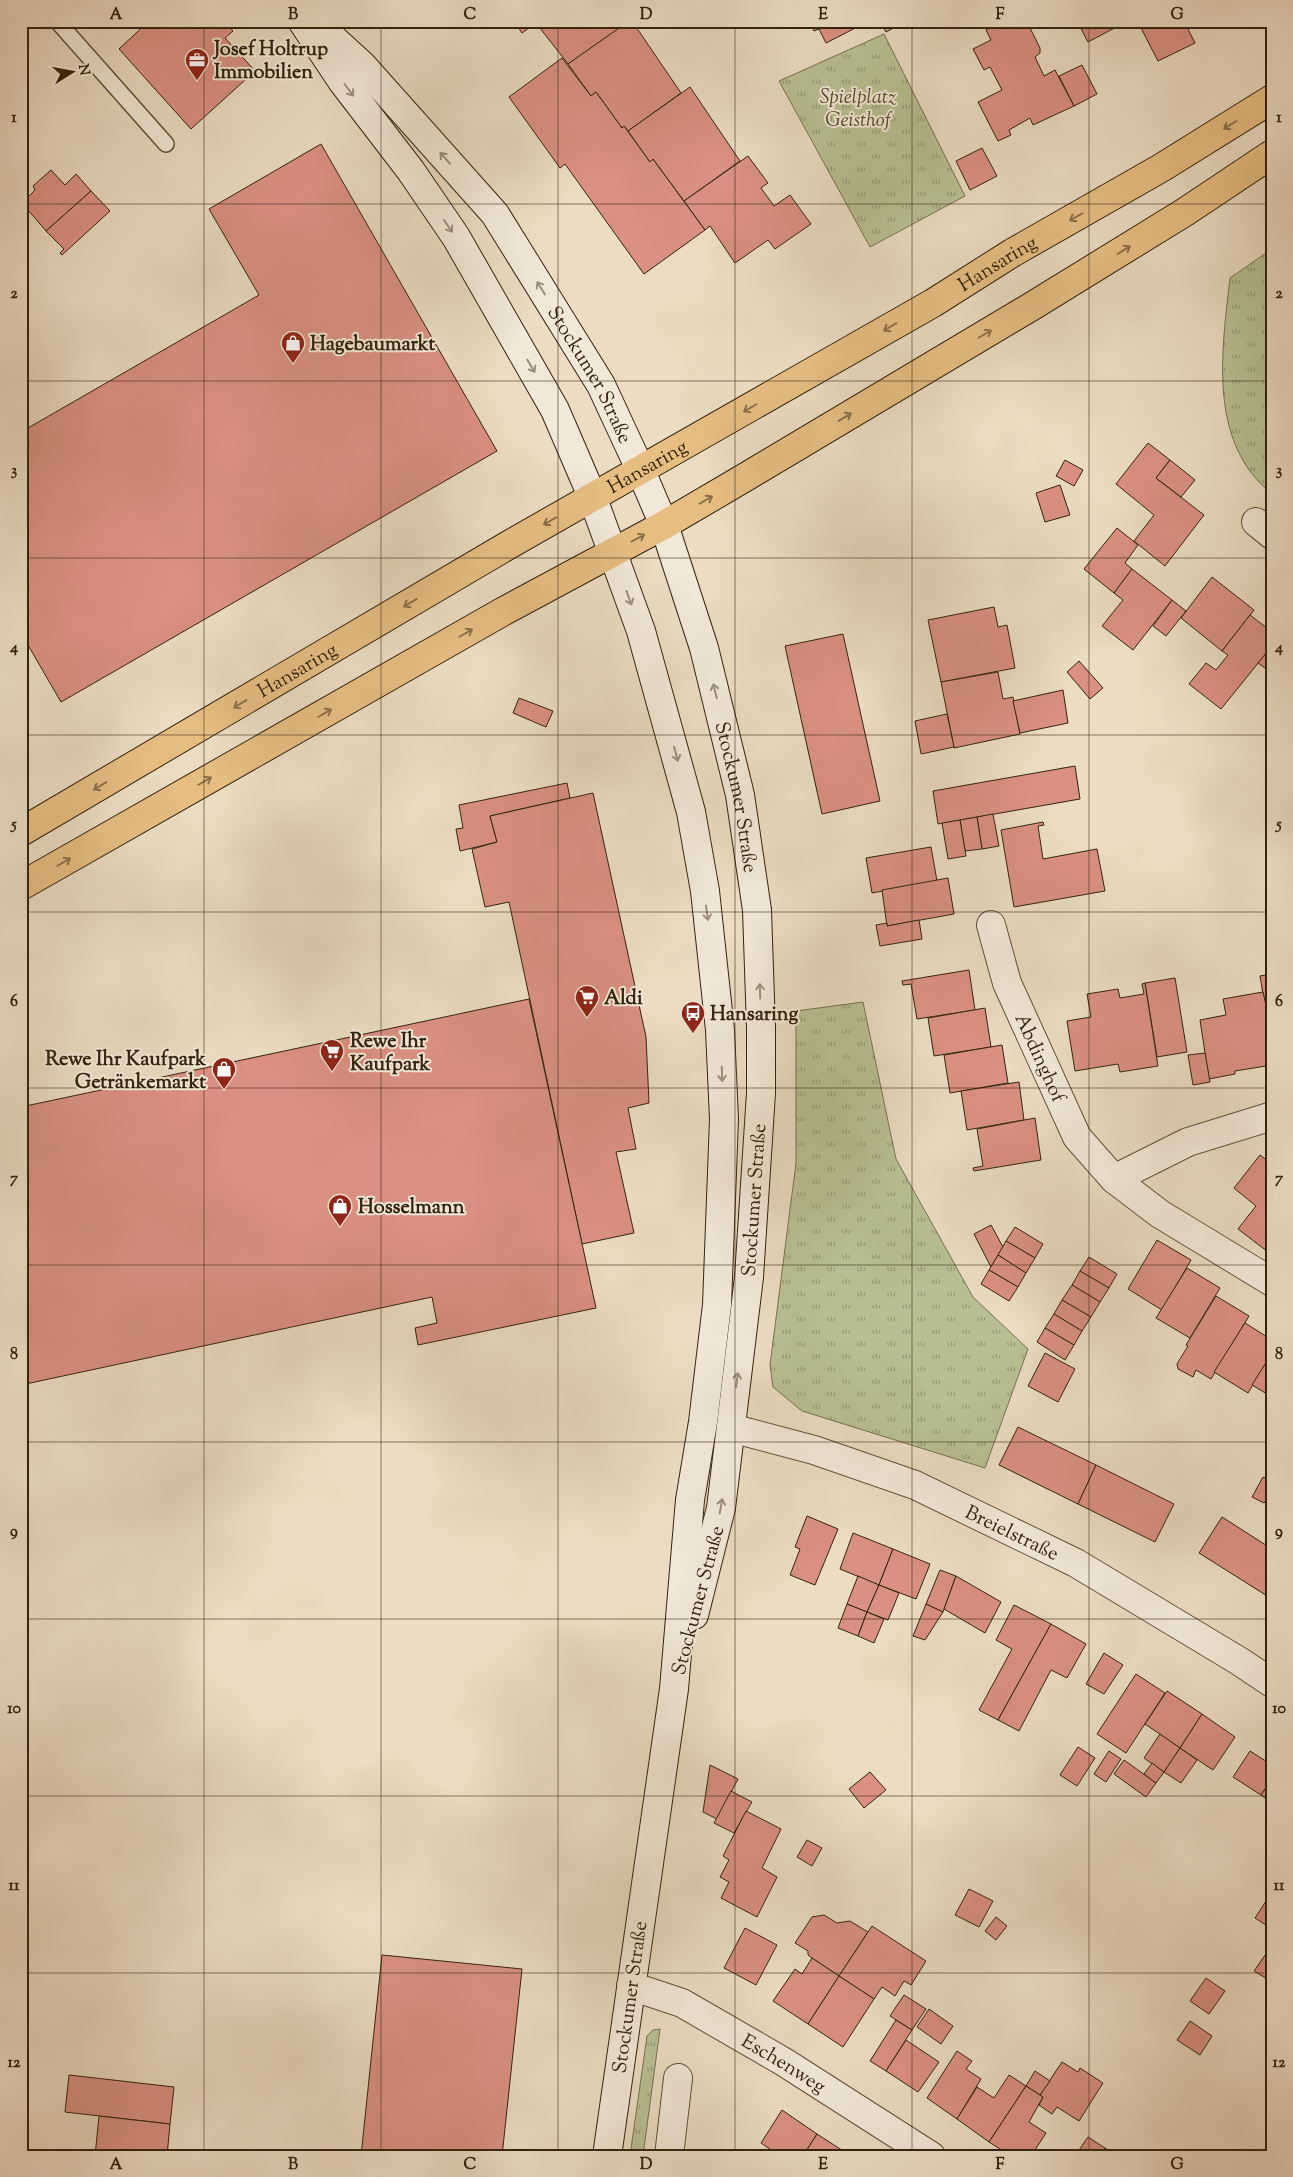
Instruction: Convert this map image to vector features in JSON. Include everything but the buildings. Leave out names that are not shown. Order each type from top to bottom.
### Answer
[{"type":"main road","name":"Stockumer Straße","points":[[302,21],[342,80],[411,171],[456,237],[544,388],[592,496],[641,631],[691,812],[705,891],[720,1030],[724,1120],[717,1305],[703,1422],[690,1500],[674,1689],[607,2156]]},
{"type":"main road","name":"Stockumer Straße","points":[[314,21],[362,65],[495,214],[600,385],[664,525],[704,648],[738,785],[749,844],[757,910],[761,1028],[761,1093],[749,1277],[721,1508],[674,1689]]},
{"type":"main road","name":"Hansaring","points":[[21,832],[592,496],[933,303],[1012,253],[1161,168],[1272,99]]},
{"type":"main road","points":[[21,886],[504,611],[664,525],[1034,305],[1185,212],[1272,154]]},
{"type":"main road","name":"Abdinghof","points":[[992,925],[1007,983],[1077,1137],[1114,1178],[1160,1214],[1272,1282]]},
{"type":"main road","points":[[1114,1178],[1188,1142],[1272,1116]]},
{"type":"main road","name":"Breielstraße","points":[[731,1428],[814,1450],[915,1485],[1076,1563],[1239,1661],[1272,1683]]},
{"type":"main road","name":"Eschenweg","points":[[631,1986],[682,2003],[784,2062],[931,2156]]},
{"type":"main road","points":[[669,2156],[678,2078]]},
{"type":"lane","points":[[57,21],[166,144]]},
{"type":"green space","name":"Spielplatz Geisthof","points":[[884,34],[965,196],[870,247],[779,81]]},
{"type":"green space","points":[[1272,249],[1272,494],[1251,473],[1237,448],[1228,422],[1224,394],[1223,364],[1230,278]]},
{"type":"green space","points":[[863,1002],[896,1159],[973,1297],[1028,1349],[985,1468],[802,1411],[773,1387],[770,1365],[796,1163],[796,1011]]},
{"type":"green space","points":[[660,2029],[643,2156],[630,2156],[647,2036],[653,2030]]},
{"type":"place","name":"Josef Holtrup Immobilien","points":[[197,81]]},
{"type":"place","name":"Hagebaumarkt","points":[[293,364]]},
{"type":"place","name":"Aldi","points":[[587,1018]]},
{"type":"place","name":"Hansaring","points":[[693,1034]]},
{"type":"place","name":"Rewe Ihr Kaufpark","points":[[332,1072]]},
{"type":"place","name":"Rewe Ihr Kaufpark Getränkemarkt","points":[[224,1090]]},
{"type":"place","name":"Hosselmann","points":[[340,1227]]}]
